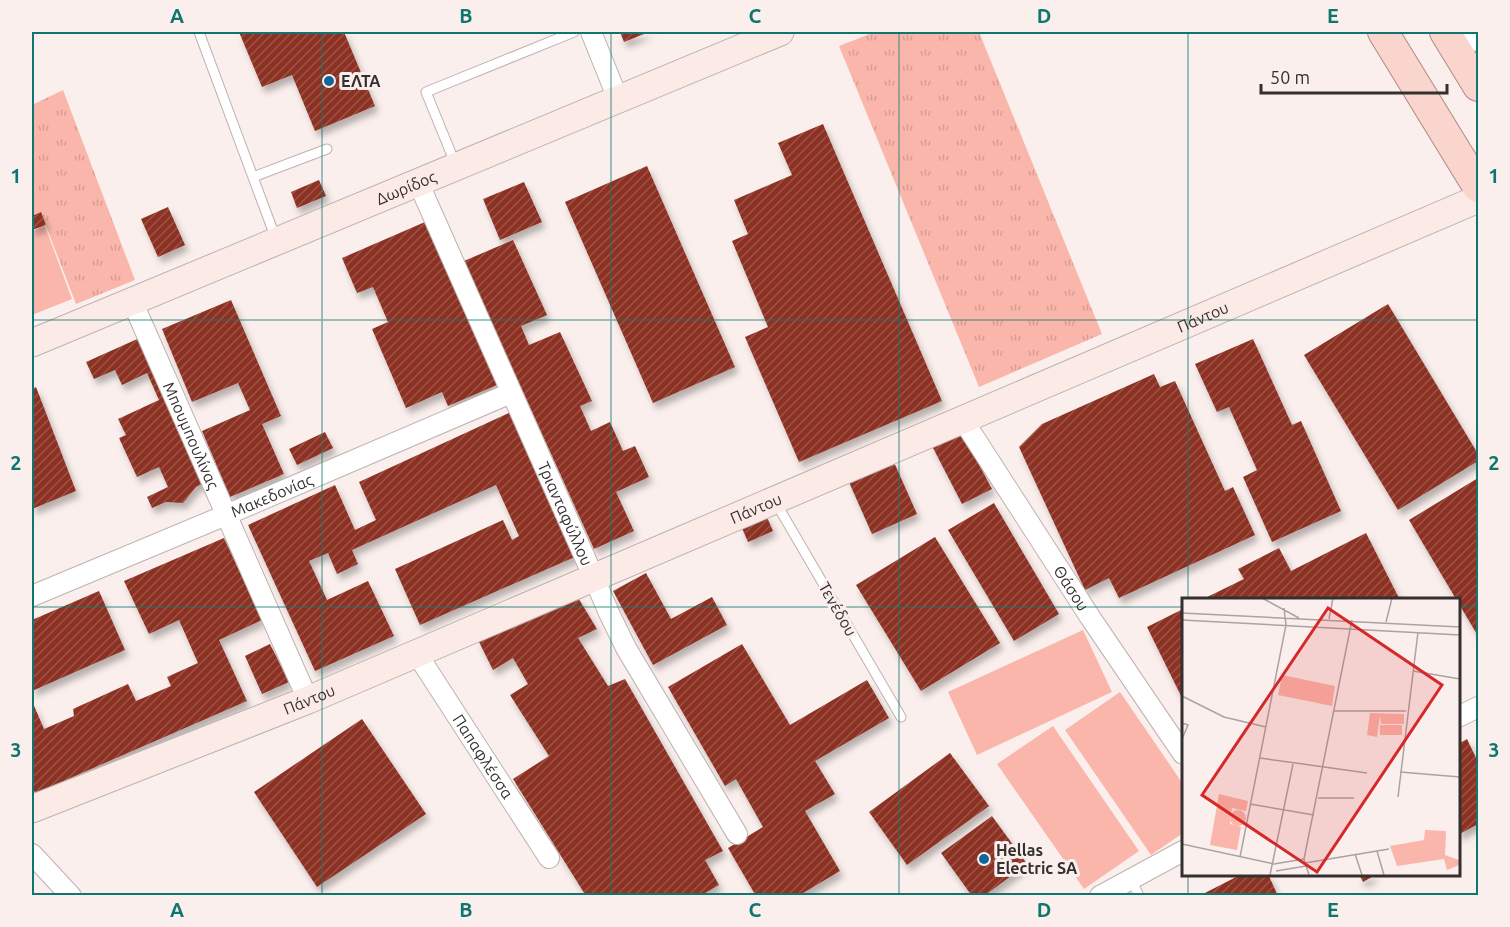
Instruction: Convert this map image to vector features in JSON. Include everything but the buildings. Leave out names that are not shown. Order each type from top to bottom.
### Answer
[{"type":"main road","points":[[1383,32],[1479,187]]},
{"type":"main road","points":[[1460,40],[1479,86]]},
{"type":"street","points":[[591,32],[618,99]]},
{"type":"street","name":"Δωρίδος","points":[[32,343],[780,32]]},
{"type":"street","name":"Τριανταφύλλου","points":[[418,182],[626,648],[737,834]]},
{"type":"street","name":"Πάντου","points":[[32,809],[308,700],[1479,199]]},
{"type":"street","name":"Μπουμπουλίνας","points":[[132,302],[308,700]]},
{"type":"street","name":"Μακεδονίας","points":[[32,596],[511,393]]},
{"type":"street","name":"Θάσου","points":[[963,420],[1090,617],[1182,753]]},
{"type":"street","name":"Παπαφλέσσα","points":[[417,654],[549,858]]},
{"type":"street","points":[[1459,717],[1478,709]]},
{"type":"street","points":[[1100,896],[1135,887],[1182,852]]},
{"type":"street","points":[[32,854],[71,896]]},
{"type":"lane","points":[[199,32],[277,241]]},
{"type":"lane","points":[[456,166],[426,92],[574,32]]},
{"type":"lane","points":[[253,177],[327,149]]},
{"type":"lane","name":"Τενέδου","points":[[775,501],[901,717]]},
{"type":"green space","points":[[875,32],[979,32],[1102,334],[979,387],[839,46]]},
{"type":"green space","points":[[63,90],[135,280],[76,304],[41,213],[32,216],[32,105]]},
{"type":"green space","points":[[45,226],[72,299],[32,315],[32,231]]},
{"type":"green space","points":[[1083,630],[1112,692],[977,755],[948,692]]},
{"type":"green space","points":[[1120,692],[1182,783],[1182,834],[1151,855],[1065,730]]},
{"type":"green space","points":[[1053,726],[1139,851],[1084,889],[997,764]]},
{"type":"place","name":"ΕΛΤΑ","points":[[329,81]]},
{"type":"place","name":"Hellas Electric SA","points":[[984,859]]}]
